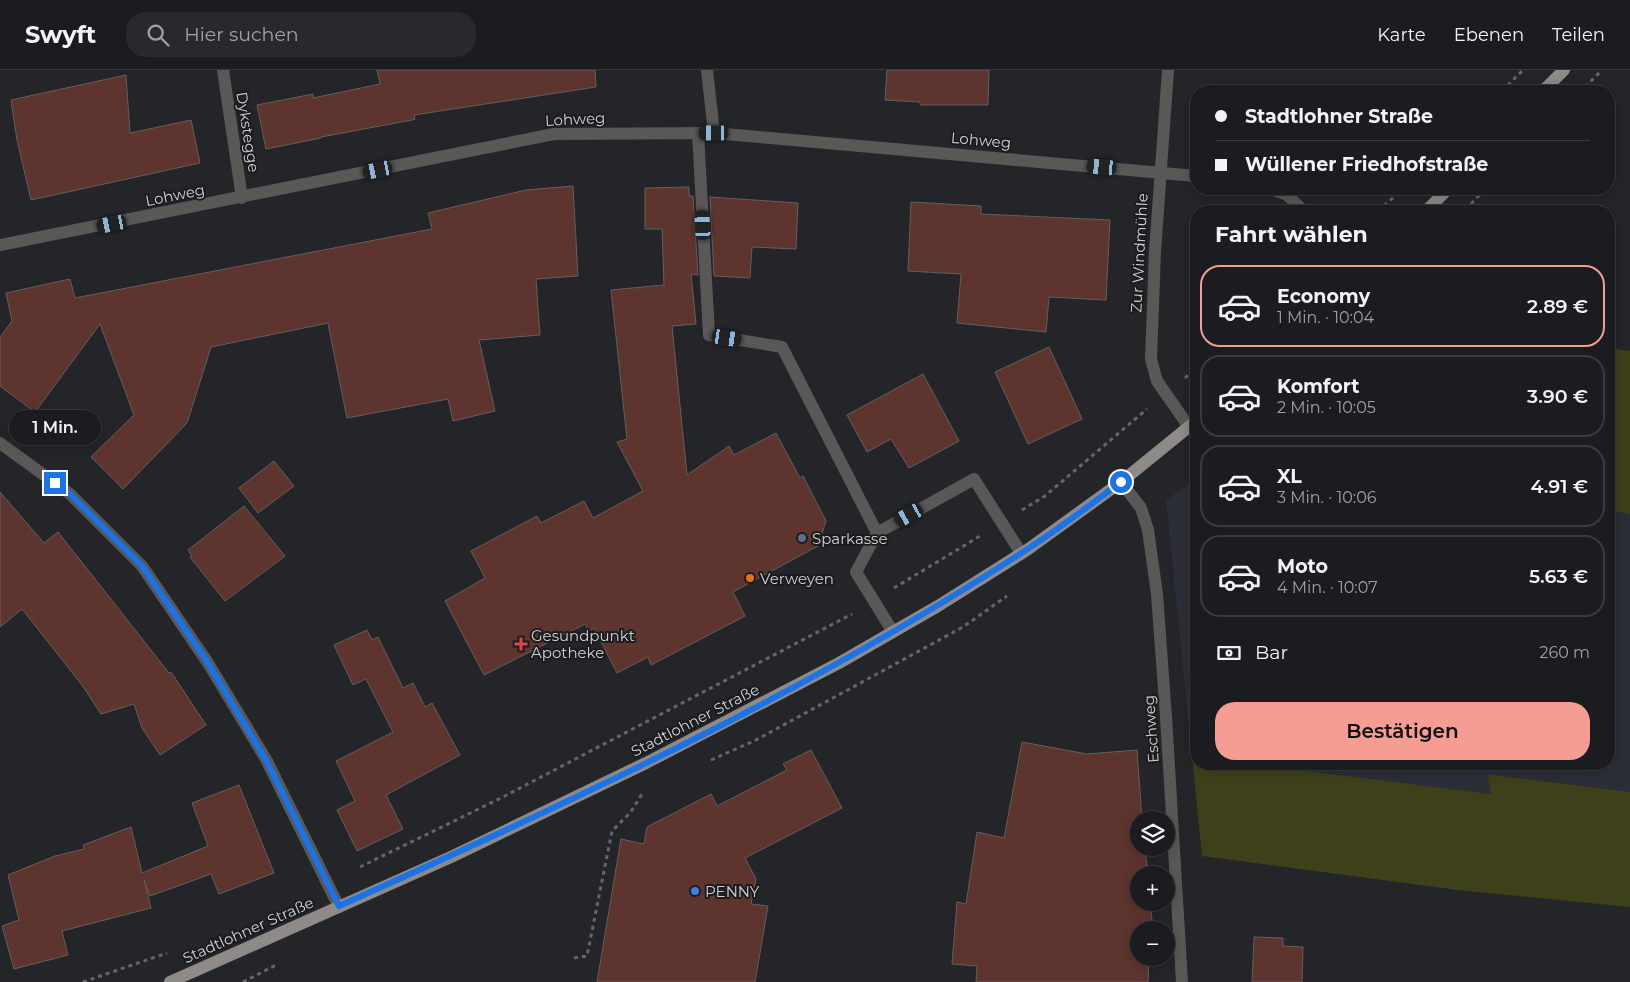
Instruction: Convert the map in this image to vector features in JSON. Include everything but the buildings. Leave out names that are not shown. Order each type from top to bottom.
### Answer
[{"type":"main road","points":[[1549,85],[1564,70]]},
{"type":"main road","points":[[1432,205],[1442,195]]},
{"type":"main road","name":"Stadtlohner Straße","points":[[170,982],[459,852],[646,763],[839,663],[938,606],[1021,553],[1121,482],[1190,426]]},
{"type":"street","name":"Dykstegge","points":[[223,70],[242,198]]},
{"type":"street","points":[[707,70],[714,133]]},
{"type":"street","name":"Zur Windmühle","points":[[1168,70],[1160,172],[1150,359],[1157,381],[1190,422]]},
{"type":"street","points":[[698,133],[709,335],[782,347],[877,533]]},
{"type":"street","name":"Lohweg","points":[[0,246],[554,134],[714,133],[1190,175]]},
{"type":"street","points":[[1287,195],[1298,205]]},
{"type":"street","points":[[0,443],[70,494],[142,566],[208,663],[267,762],[339,906]]},
{"type":"street","points":[[893,632],[856,572],[877,533],[974,479],[1021,553]]},
{"type":"street","name":"Eschweg","points":[[1121,482],[1141,508],[1146,522],[1157,594],[1182,982]]},
{"type":"path","points":[[1508,85],[1523,70]]},
{"type":"path","points":[[1587,85],[1602,70]]},
{"type":"path","points":[[1385,205],[1396,195]]},
{"type":"path","points":[[1470,205],[1479,195]]},
{"type":"path","points":[[328,882],[510,794],[852,614],[1045,496],[1190,373]]},
{"type":"path","points":[[574,958],[587,956],[612,831],[630,813],[644,792]]},
{"type":"path","points":[[83,982],[170,952]]},
{"type":"shaded area","points":[[1190,484],[1190,736],[1166,500]]},
{"type":"shaded area","points":[[1615,512],[1630,514],[1630,792],[1487,774],[1491,794],[1301,770],[1615,770]]},
{"type":"green space","points":[[1615,349],[1630,351],[1630,514],[1615,512]]},
{"type":"green space","points":[[1193,770],[1301,770],[1491,794],[1487,774],[1630,792],[1630,907],[1458,890],[1202,856]]},
{"type":"place","name":"Sparkasse","points":[[802,538]]},
{"type":"place","name":"Verweyen","points":[[750,578]]},
{"type":"place","name":"Gesundpunkt Apotheke","points":[[521,644]]},
{"type":"place","name":"PENNY","points":[[695,891]]},
{"type":"route","points":[[55,483],[70,494],[142,566],[208,663],[267,762],[339,906],[450,856],[646,763],[839,663],[938,606],[1027,550],[1121,482]]}]
